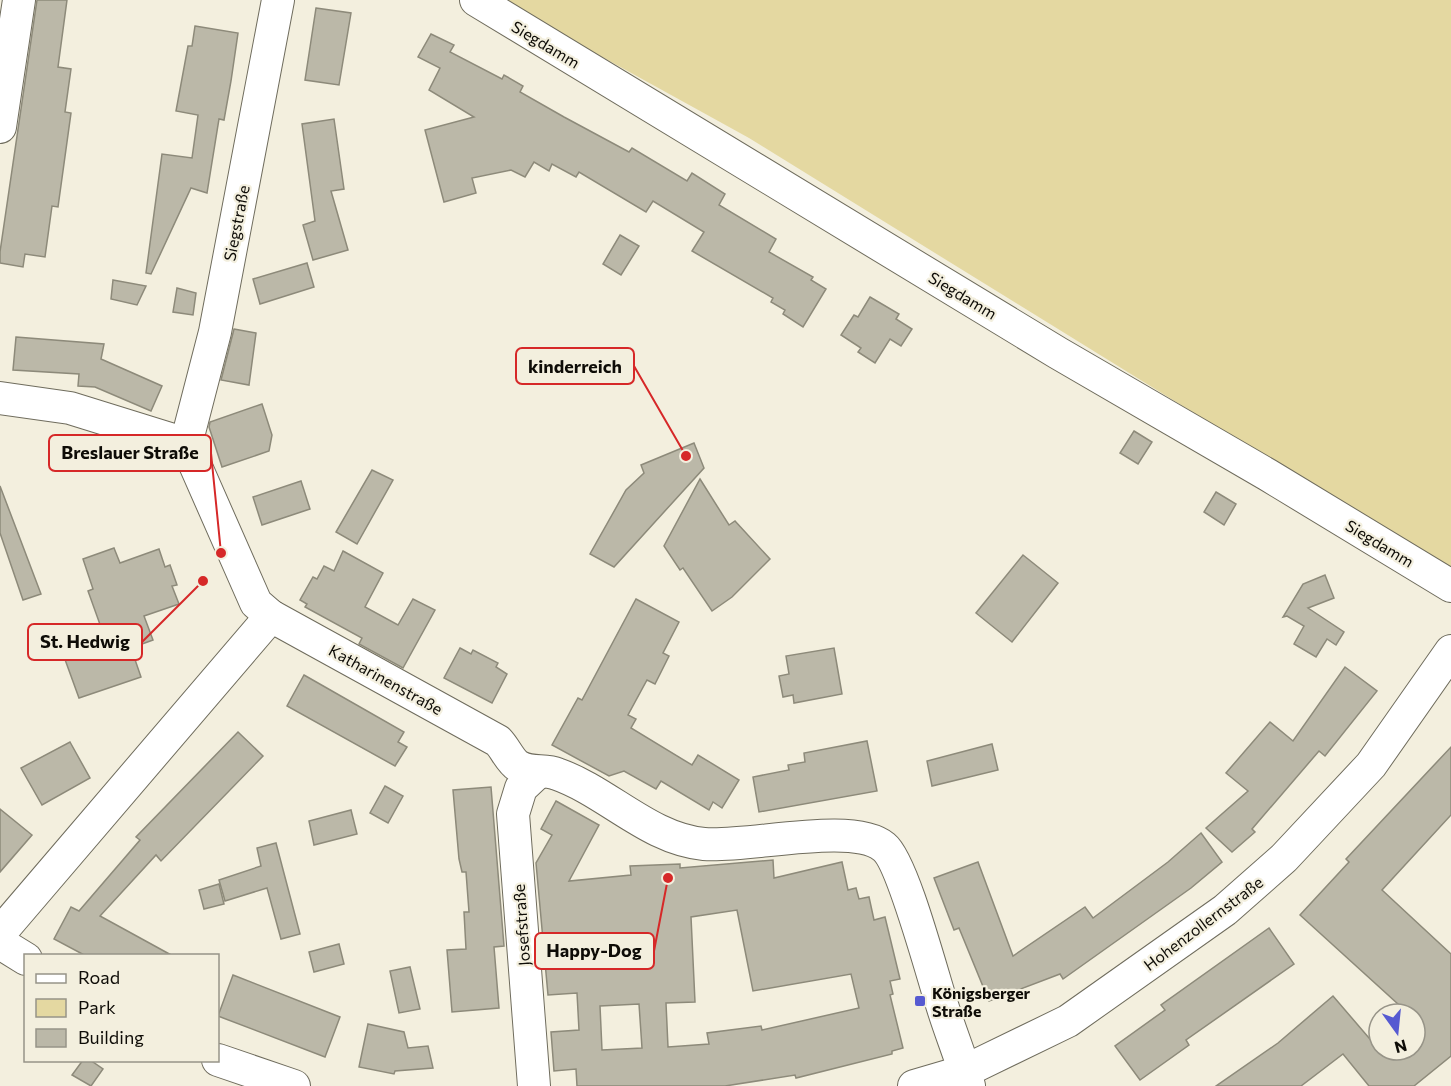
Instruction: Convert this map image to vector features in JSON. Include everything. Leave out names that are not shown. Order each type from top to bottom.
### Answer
[{"type":"street","points":[[0,127],[19,0]]},
{"type":"street","name":"Siegstraße","points":[[186,444],[217,320],[278,0]]},
{"type":"street","name":"Siegdamm","points":[[476,0],[1058,353],[1268,475],[1451,586]]},
{"type":"street","points":[[0,398],[70,408],[186,444]]},
{"type":"street","name":"Katharinenstraße","points":[[186,444],[256,603],[271,616],[498,741],[515,764],[538,772],[556,773],[667,834],[692,843],[728,844],[855,836],[884,846],[894,859],[967,1079]]},
{"type":"street","points":[[0,933],[271,616]]},
{"type":"street","name":"Hohenzollernstraße","points":[[914,1086],[967,1079],[1068,1021],[1199,929],[1255,885],[1284,858],[1371,765],[1451,651]]},
{"type":"street","name":"Josefstraße","points":[[534,1086],[513,814],[521,788],[538,772]]},
{"type":"street","points":[[0,943],[24,958]]},
{"type":"street","points":[[219,1060],[294,1086]]},
{"type":"green space","points":[[499,0],[1451,0],[1451,572],[749,138]]},
{"type":"building","points":[[37,0],[67,0],[58,67],[71,69],[65,112],[71,113],[58,207],[52,206],[45,257],[25,254],[23,267],[0,263],[0,252]]},
{"type":"building","points":[[316,8],[351,13],[339,85],[305,80]]},
{"type":"building","points":[[195,26],[238,33],[231,81],[224,120],[219,119],[207,193],[191,188],[151,274],[146,273],[162,154],[192,158],[198,115],[176,111],[188,46],[192,46]]},
{"type":"building","points":[[431,34],[454,45],[450,52],[502,79],[504,75],[523,86],[520,92],[564,117],[629,152],[632,148],[687,181],[692,173],[725,194],[719,205],[776,239],[769,252],[813,277],[811,280],[826,289],[803,327],[783,314],[785,310],[771,302],[773,298],[692,251],[704,232],[653,201],[646,212],[579,172],[576,177],[552,164],[549,171],[534,162],[525,177],[511,170],[472,178],[476,193],[444,202],[425,130],[474,117],[429,90],[440,68],[418,57]]},
{"type":"building","points":[[334,119],[344,189],[331,191],[348,250],[313,260],[303,225],[315,221],[302,124]]},
{"type":"building","points":[[620,235],[639,246],[621,275],[603,264]]},
{"type":"building","points":[[307,263],[314,287],[260,304],[253,279]]},
{"type":"building","points":[[113,280],[146,286],[137,305],[111,299]]},
{"type":"building","points":[[177,288],[196,293],[193,315],[173,312]]},
{"type":"building","points":[[870,297],[899,314],[896,319],[912,329],[901,346],[890,339],[875,363],[858,352],[861,348],[841,335],[854,315],[858,317]]},
{"type":"building","points":[[234,329],[256,333],[249,385],[221,380]]},
{"type":"building","points":[[16,337],[104,344],[101,359],[162,386],[151,411],[95,387],[78,386],[79,374],[13,370]]},
{"type":"building","points":[[262,404],[272,435],[269,451],[222,467],[209,427],[210,422]]},
{"type":"building","points":[[1134,431],[1152,442],[1138,464],[1120,453]]},
{"type":"building","points":[[694,443],[704,468],[614,567],[590,554],[626,490],[644,473],[641,465]]},
{"type":"building","points":[[372,470],[393,480],[357,544],[336,532]]},
{"type":"building","points":[[700,479],[729,525],[735,521],[770,559],[732,597],[712,611],[683,568],[680,570],[664,546]]},
{"type":"building","points":[[301,481],[310,509],[262,525],[253,497]]},
{"type":"building","points":[[0,486],[41,594],[23,600],[0,533]]},
{"type":"building","points":[[1216,492],[1236,504],[1224,525],[1204,512]]},
{"type":"building","points":[[114,548],[120,563],[159,549],[165,567],[170,565],[177,585],[172,586],[179,604],[144,616],[153,640],[131,648],[141,677],[79,698],[63,654],[92,645],[88,635],[102,630],[88,591],[93,589],[83,559]]},
{"type":"building","points":[[343,551],[383,573],[365,607],[398,625],[413,599],[435,610],[403,668],[359,644],[362,638],[305,607],[307,604],[300,600],[313,577],[317,579],[324,566],[334,571]]},
{"type":"building","points":[[1023,555],[1058,583],[1012,642],[976,613]]},
{"type":"building","points":[[1325,575],[1334,598],[1308,608],[1344,632],[1336,645],[1327,639],[1316,657],[1294,644],[1304,626],[1287,616],[1283,617],[1303,584]]},
{"type":"building","points":[[636,599],[679,622],[663,653],[669,656],[655,684],[647,680],[628,715],[636,719],[631,728],[692,765],[698,755],[739,780],[722,808],[713,802],[709,810],[661,781],[656,789],[624,771],[609,776],[552,745],[578,698],[582,700]]},
{"type":"building","points":[[460,648],[471,654],[473,650],[498,663],[496,667],[507,674],[492,703],[444,678]]},
{"type":"building","points":[[834,648],[842,694],[794,703],[793,695],[783,697],[779,676],[789,674],[786,656]]},
{"type":"building","points":[[1345,667],[1377,691],[1325,756],[1319,751],[1252,829],[1255,832],[1232,852],[1206,828],[1248,791],[1226,773],[1270,722],[1293,741]]},
{"type":"building","points":[[304,675],[404,732],[398,742],[407,747],[395,766],[287,706]]},
{"type":"building","points":[[238,732],[263,756],[161,861],[156,855],[100,916],[169,954],[82,954],[54,939],[71,907],[79,911],[140,840],[136,837]]},
{"type":"building","points":[[867,741],[877,791],[759,812],[753,777],[789,770],[788,765],[805,762],[804,753]]},
{"type":"building","points":[[70,742],[90,778],[42,805],[21,768]]},
{"type":"building","points":[[992,744],[998,770],[932,786],[927,761]]},
{"type":"building","points":[[1451,747],[1451,815],[1382,890],[1451,954],[1451,1056],[1414,1086],[1369,1086],[1343,1054],[1301,1086],[1216,1086],[1278,1043],[1333,996],[1367,1036],[1367,1062],[1427,1062],[1427,1002],[1396,1002],[1300,915],[1349,862],[1346,859]]},
{"type":"building","points":[[385,786],[403,796],[388,823],[370,813]]},
{"type":"building","points":[[491,787],[504,946],[494,947],[499,1008],[452,1012],[447,950],[466,949],[464,912],[469,912],[466,872],[462,872],[459,859],[453,790]]},
{"type":"building","points":[[556,801],[599,825],[569,881],[631,875],[630,866],[680,864],[680,868],[773,860],[774,878],[842,862],[848,890],[856,888],[859,899],[869,897],[874,920],[885,917],[900,979],[890,981],[893,994],[890,995],[903,1048],[892,1051],[892,1054],[796,1078],[795,1075],[725,1086],[577,1086],[576,1069],[554,1071],[551,1032],[579,1030],[577,993],[548,995],[536,863],[552,835],[541,829]],"holes":[[[737,910],[753,991],[851,974],[859,1008],[762,1030],[761,1026],[707,1033],[709,1044],[668,1047],[666,1003],[695,1002],[691,917]],[[639,1004],[642,1048],[602,1050],[600,1006]]]},
{"type":"building","points":[[0,809],[32,835],[0,872]]},
{"type":"building","points":[[351,810],[357,834],[314,845],[309,821]]},
{"type":"building","points":[[1201,833],[1222,862],[1191,888],[1063,979],[1060,974],[989,1001],[959,928],[954,930],[934,878],[978,862],[1013,956],[1085,907],[1093,918],[1168,862]]},
{"type":"building","points":[[276,843],[300,934],[281,939],[267,888],[225,901],[219,880],[261,866],[257,848]]},
{"type":"building","points":[[219,884],[224,904],[204,909],[199,890]]},
{"type":"building","points":[[1269,928],[1294,964],[1186,1040],[1189,1045],[1140,1080],[1115,1046],[1165,1010],[1161,1005]]},
{"type":"building","points":[[339,944],[344,964],[314,972],[309,952]]},
{"type":"building","points":[[410,967],[420,1009],[399,1013],[390,971]]},
{"type":"building","points":[[233,975],[340,1017],[325,1057],[219,1016]]},
{"type":"building","points":[[368,1024],[404,1032],[408,1048],[428,1046],[433,1068],[395,1071],[394,1074],[359,1067]]},
{"type":"building","points":[[82,1062],[93,1062],[103,1069],[91,1086],[72,1075]]},
{"type":"place","name":"kinderreich","points":[[686,456]]},
{"type":"place","name":"Breslauer Straße","points":[[221,553]]},
{"type":"place","name":"St. Hedwig","points":[[203,581]]},
{"type":"place","name":"Happy-Dog","points":[[668,878]]},
{"type":"place","name":"Königsberger Straße","points":[[920,1001]]}]
